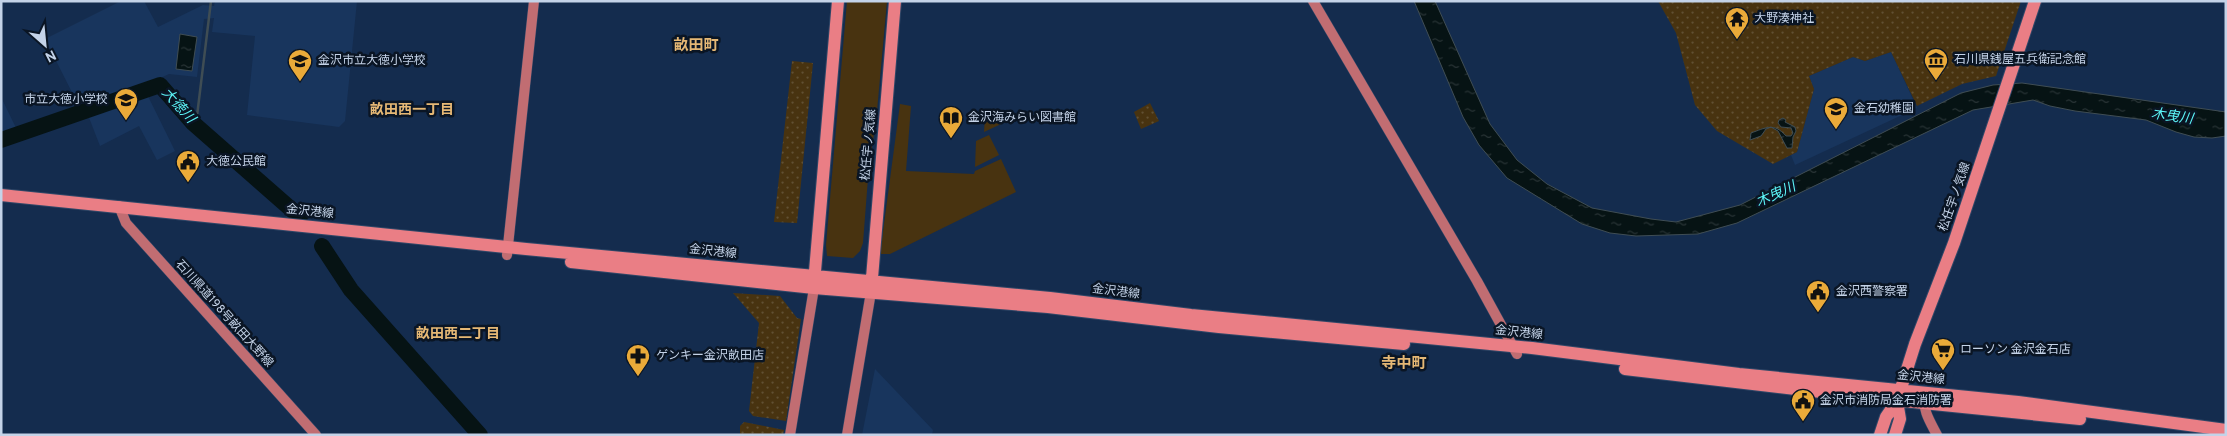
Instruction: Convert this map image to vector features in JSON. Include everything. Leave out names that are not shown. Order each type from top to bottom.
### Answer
[{"type":"main road","points":[[814,282],[838,1]]},
{"type":"main road","name":"松任宇ノ気線","points":[[872,287],[895,1]]},
{"type":"main road","name":"松任宇ノ気線","points":[[1880,435],[1886,417],[1898,396],[1996,121],[2035,1]]},
{"type":"main road","name":"金沢港線","points":[[1,195],[120,211],[814,282],[1050,298],[1748,375],[1898,396],[2018,402],[2226,430]]},
{"type":"main road","name":"金沢港線","points":[[1,203],[120,211]]},
{"type":"main road","name":"松任宇ノ気線","points":[[1895,435],[1900,418],[1898,396]]},
{"type":"main road","name":"金沢港線","points":[[1925,398],[2202,435]]},
{"type":"street","points":[[507,251],[534,1]]},
{"type":"street","points":[[1314,1],[1515,350]]},
{"type":"street","name":"石川県道198号畝田大野線","points":[[120,211],[126,223],[316,435]]},
{"type":"street","points":[[790,435],[814,282]]},
{"type":"street","points":[[847,435],[872,287]]},
{"type":"street","points":[[1925,398],[1937,435]]},
{"type":"shaded area","name":"金沢市立大徳小学校","points":[[121,1],[144,1],[158,27],[203,5],[214,6],[215,1],[357,1],[345,121],[339,127],[247,115],[255,36],[212,32],[214,18],[204,19],[197,77],[169,74],[143,86],[175,151],[157,160],[139,126],[100,146],[88,115],[84,116],[45,39]]},
{"type":"shaded area","points":[[847,1],[887,1],[876,122],[869,165],[863,243],[860,251],[853,258],[827,256],[826,245]]},
{"type":"shaded area","points":[[1658,1],[2021,1],[1996,76],[1962,84],[1917,106],[1891,52],[1865,61],[1853,57],[1809,76],[1814,89],[1797,152],[1773,164],[1717,131],[1695,105],[1676,33]]},
{"type":"shaded area","name":"金石幼稚園","points":[[1891,52],[1917,108],[1795,165],[1791,155],[1797,152],[1814,89],[1809,76],[1853,57],[1865,61]]},
{"type":"shaded area","points":[[792,61],[813,63],[797,223],[774,222]]},
{"type":"shaded area","points":[[1,97],[17,130],[1,135]]},
{"type":"shaded area","points":[[1150,103],[1159,121],[1141,129],[1134,112]]},
{"type":"shaded area","points":[[900,104],[911,106],[906,171],[974,174],[975,171],[1001,159],[1016,192],[890,254],[880,254]]},
{"type":"shaded area","points":[[988,114],[1014,118],[984,132],[985,117]]},
{"type":"shaded area","points":[[989,135],[999,155],[975,167],[976,141]]},
{"type":"shaded area","points":[[733,293],[780,296],[797,318],[801,319],[786,421],[753,416],[749,411],[759,323]]},
{"type":"shaded area","points":[[875,369],[933,430],[932,435],[862,435]]},
{"type":"shaded area","points":[[744,422],[784,430],[783,435],[740,435],[740,426]]},
{"type":"water","name":"木曳川","points":[[1414,1],[1435,1],[1490,124],[1517,160],[1547,184],[1592,208],[1651,219],[1676,222],[1740,205],[1961,93],[1993,85],[2022,83],[2226,112],[2226,136],[2212,138],[2194,137],[2146,120],[2075,111],[2033,100],[1973,110],[1737,223],[1698,234],[1636,236],[1610,233],[1582,224],[1507,178],[1479,145],[1463,117]]},
{"type":"water","points":[[180,34],[197,37],[192,71],[176,69]]},
{"type":"water","points":[[1783,118],[1786,120],[1785,122],[1795,127],[1796,131],[1793,137],[1792,148],[1787,148],[1778,131],[1772,128],[1777,129],[1786,136],[1791,136],[1793,133],[1791,128],[1781,127],[1778,123]]},
{"type":"water","points":[[1770,127],[1761,136],[1750,140],[1751,133]]},
{"type":"waterway","points":[[193,123],[197,116],[211,1]]},
{"type":"waterway","name":"大徳川","points":[[1,140],[160,85],[193,123],[300,217]]},
{"type":"waterway","name":"大徳川","points":[[322,246],[351,290],[480,435]]},
{"type":"place","name":"大野湊神社","points":[[1737,40]]},
{"type":"place","name":"石川県銭屋五兵衛記念館","points":[[1936,81]]},
{"type":"place","name":"金沢市立大徳小学校","points":[[300,82]]},
{"type":"place","name":"市立大徳小学校","points":[[126,121]]},
{"type":"place","name":"金石幼稚園","points":[[1836,130]]},
{"type":"place","name":"金沢海みらい図書館","points":[[951,139]]},
{"type":"place","name":"大徳公民館","points":[[188,183]]},
{"type":"place","name":"金沢西警察署","points":[[1818,313]]},
{"type":"place","name":"ローソン 金沢金石店","points":[[1943,371]]},
{"type":"place","name":"ゲンキー金沢畝田店","points":[[638,377]]},
{"type":"place","name":"金沢市消防局金石消防署","points":[[1803,422]]},
{"type":"district","name":"畝田町","points":[[696,46]]},
{"type":"district","name":"畝田西一丁目","points":[[412,110]]},
{"type":"district","name":"畝田西二丁目","points":[[458,334]]},
{"type":"district","name":"寺中町","points":[[1404,364]]}]
